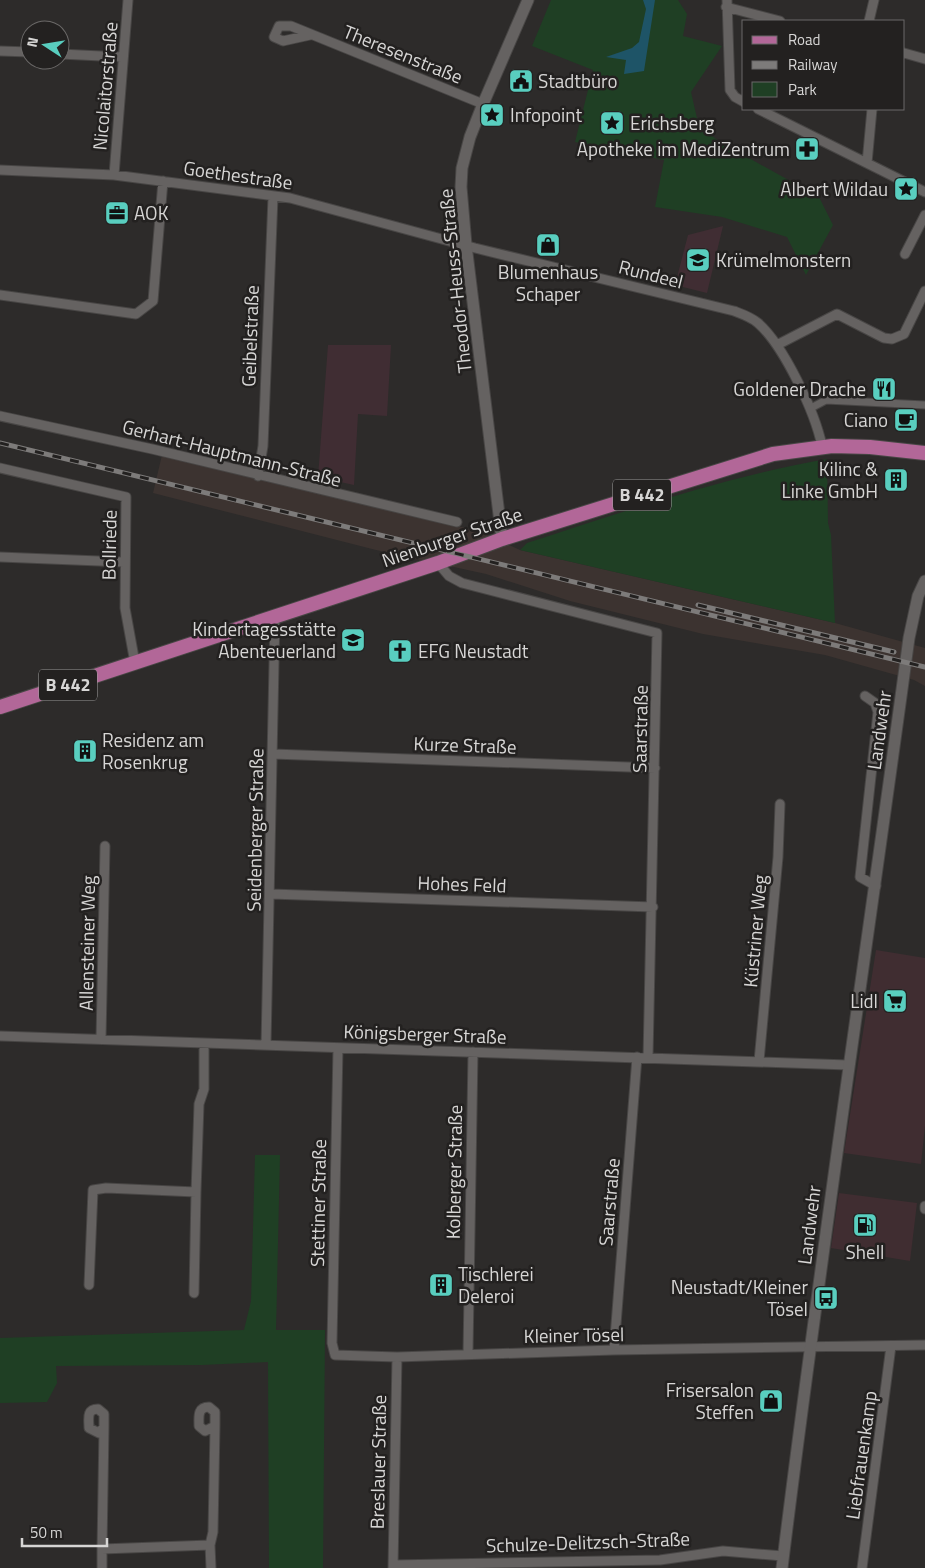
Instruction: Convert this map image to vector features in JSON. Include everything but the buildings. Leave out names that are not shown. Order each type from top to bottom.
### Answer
[{"type":"main road","name":"Nienburger Straße","points":[[0,708],[438,563],[502,539],[773,454],[822,446],[870,447],[925,453]]},
{"type":"street","name":"Nicolaitorstraße","points":[[114,175],[128,0]]},
{"type":"street","name":"Theodor-Heuss-Straße","points":[[502,539],[466,245],[461,187],[462,168],[470,137],[482,104],[528,0]]},
{"type":"street","points":[[869,20],[874,0]]},
{"type":"street","points":[[742,101],[732,95],[730,90],[726,4],[777,20]]},
{"type":"street","name":"Theresenstraße","points":[[310,35],[482,104]]},
{"type":"street","points":[[0,51],[20,52]]},
{"type":"street","points":[[905,53],[925,58]]},
{"type":"street","points":[[70,54],[122,57]]},
{"type":"street","points":[[760,110],[925,192]]},
{"type":"street","points":[[867,162],[872,110]]},
{"type":"street","name":"Goethestraße","points":[[0,170],[114,175],[290,198],[466,245]]},
{"type":"street","points":[[0,295],[136,314],[153,301],[163,180]]},
{"type":"street","name":"Geibelstraße","points":[[258,476],[263,446],[272,196]]},
{"type":"street","points":[[905,254],[925,215]]},
{"type":"street","name":"Rundeel","points":[[466,245],[734,311],[758,323],[777,345],[810,408],[818,426],[822,446]]},
{"type":"street","points":[[777,345],[837,314],[884,338],[892,339],[904,334],[925,292]]},
{"type":"street","points":[[810,408],[826,400],[925,405]]},
{"type":"street","name":"Gerhart-Hauptmann-Straße","points":[[0,416],[152,449],[258,476],[457,522]]},
{"type":"street","name":"Bollriede","points":[[0,468],[126,497],[124,608],[135,663]]},
{"type":"street","points":[[0,557],[124,562]]},
{"type":"street","name":"Saarstraße","points":[[438,563],[449,576],[462,583],[657,633],[653,906],[648,1058]]},
{"type":"street","name":"Landwehr","points":[[782,1568],[848,1065],[876,886],[910,638],[918,596],[925,581]]},
{"type":"street","name":"Seidenberger Straße","points":[[266,1045],[271,894],[275,616]]},
{"type":"street","name":"Landwehr","points":[[865,696],[875,703],[878,712],[860,877],[876,886]]},
{"type":"street","name":"Kurze Straße","points":[[273,754],[655,768]]},
{"type":"street","name":"Küstriner Weg","points":[[759,1061],[778,857],[780,804]]},
{"type":"street","name":"Allensteiner Weg","points":[[101,1040],[105,846]]},
{"type":"street","name":"Hohes Feld","points":[[271,894],[653,906]]},
{"type":"street","name":"Königsberger Straße","points":[[0,1036],[848,1065]]},
{"type":"street","points":[[194,1293],[196,1192],[200,1104],[204,1089],[204,1043]]},
{"type":"street","name":"Stettiner Straße","points":[[338,1048],[332,1343],[333,1353],[338,1356]]},
{"type":"street","name":"Kolberger Straße","points":[[468,1353],[472,1052]]},
{"type":"street","name":"Saarstraße","points":[[614,1350],[637,1058]]},
{"type":"street","points":[[89,1285],[92,1190],[106,1188],[196,1192]]},
{"type":"street","name":"Kleiner Tösel","points":[[338,1356],[614,1350],[811,1349],[925,1345]]},
{"type":"street","name":"Liebfrauenkamp","points":[[862,1568],[891,1346]]},
{"type":"street","name":"Breslauer Straße","points":[[393,1566],[397,1356]]},
{"type":"street","points":[[211,1568],[210,1545],[213,1532],[215,1426]]},
{"type":"street","points":[[102,1568],[104,1427]]},
{"type":"street","points":[[102,1549],[210,1545]]},
{"type":"street","name":"Schulze-Delitzsch-Straße","points":[[393,1566],[660,1560],[724,1551],[783,1556]]},
{"type":"shaded area","name":"Krümelmonstern","points":[[723,226],[707,293],[675,285],[688,235]]},
{"type":"shaded area","points":[[328,345],[391,345],[387,416],[358,414],[354,485],[318,477]]},
{"type":"shaded area","points":[[162,455],[478,531],[520,550],[835,623],[925,648],[925,686],[914,680],[825,655],[703,634],[570,601],[486,574],[376,550],[153,493]]},
{"type":"shaded area","points":[[876,950],[925,958],[925,1126],[921,1164],[844,1153]]},
{"type":"shaded area","points":[[839,1193],[917,1203],[910,1261],[831,1248]]},
{"type":"green space","points":[[551,0],[678,0],[687,14],[683,36],[722,46],[691,92],[699,127],[722,143],[819,197],[833,225],[806,275],[787,237],[722,217],[655,207],[664,160],[575,142],[593,70],[532,46]]},
{"type":"green space","points":[[827,459],[828,523],[831,535],[835,623],[520,550],[527,543],[713,485],[789,466]]},
{"type":"green space","points":[[255,1155],[280,1155],[276,1330],[325,1330],[323,1568],[269,1568],[268,1362],[202,1365],[56,1366],[57,1383],[47,1402],[0,1403],[0,1338],[244,1330],[251,1301]]},
{"type":"water","points":[[643,0],[655,0],[644,71],[624,74],[626,60],[606,57],[632,48],[639,42],[646,9]]},
{"type":"railway","points":[[0,443],[925,667]]},
{"type":"railway","points":[[698,605],[894,652]]},
{"type":"place","name":"Stadtbüro","points":[[521,81]]},
{"type":"place","name":"Infopoint","points":[[492,115]]},
{"type":"place","name":"Erichsberg","points":[[612,123]]},
{"type":"place","name":"Apotheke im MediZentrum","points":[[807,149]]},
{"type":"place","name":"Albert Wildau","points":[[906,189]]},
{"type":"place","name":"AOK","points":[[117,213]]},
{"type":"place","name":"Blumenhaus Schaper","points":[[548,245]]},
{"type":"place","name":"Krümelmonstern","points":[[698,260]]},
{"type":"place","name":"Goldener Drache","points":[[884,389]]},
{"type":"place","name":"Ciano","points":[[906,420]]},
{"type":"place","name":"Kilinc & Linke GmbH","points":[[896,480]]},
{"type":"place","name":"Kindertagesstätte Abenteuerland","points":[[353,640]]},
{"type":"place","name":"EFG Neustadt","points":[[400,651]]},
{"type":"place","name":"Residenz am Rosenkrug","points":[[85,751]]},
{"type":"place","name":"Lidl","points":[[895,1001]]},
{"type":"place","name":"Shell","points":[[865,1225]]},
{"type":"place","name":"Tischlerei Deleroi","points":[[441,1285]]},
{"type":"place","name":"Neustadt/Kleiner Tösel","points":[[826,1298]]},
{"type":"place","name":"Frisersalon Steffen","points":[[771,1401]]}]
